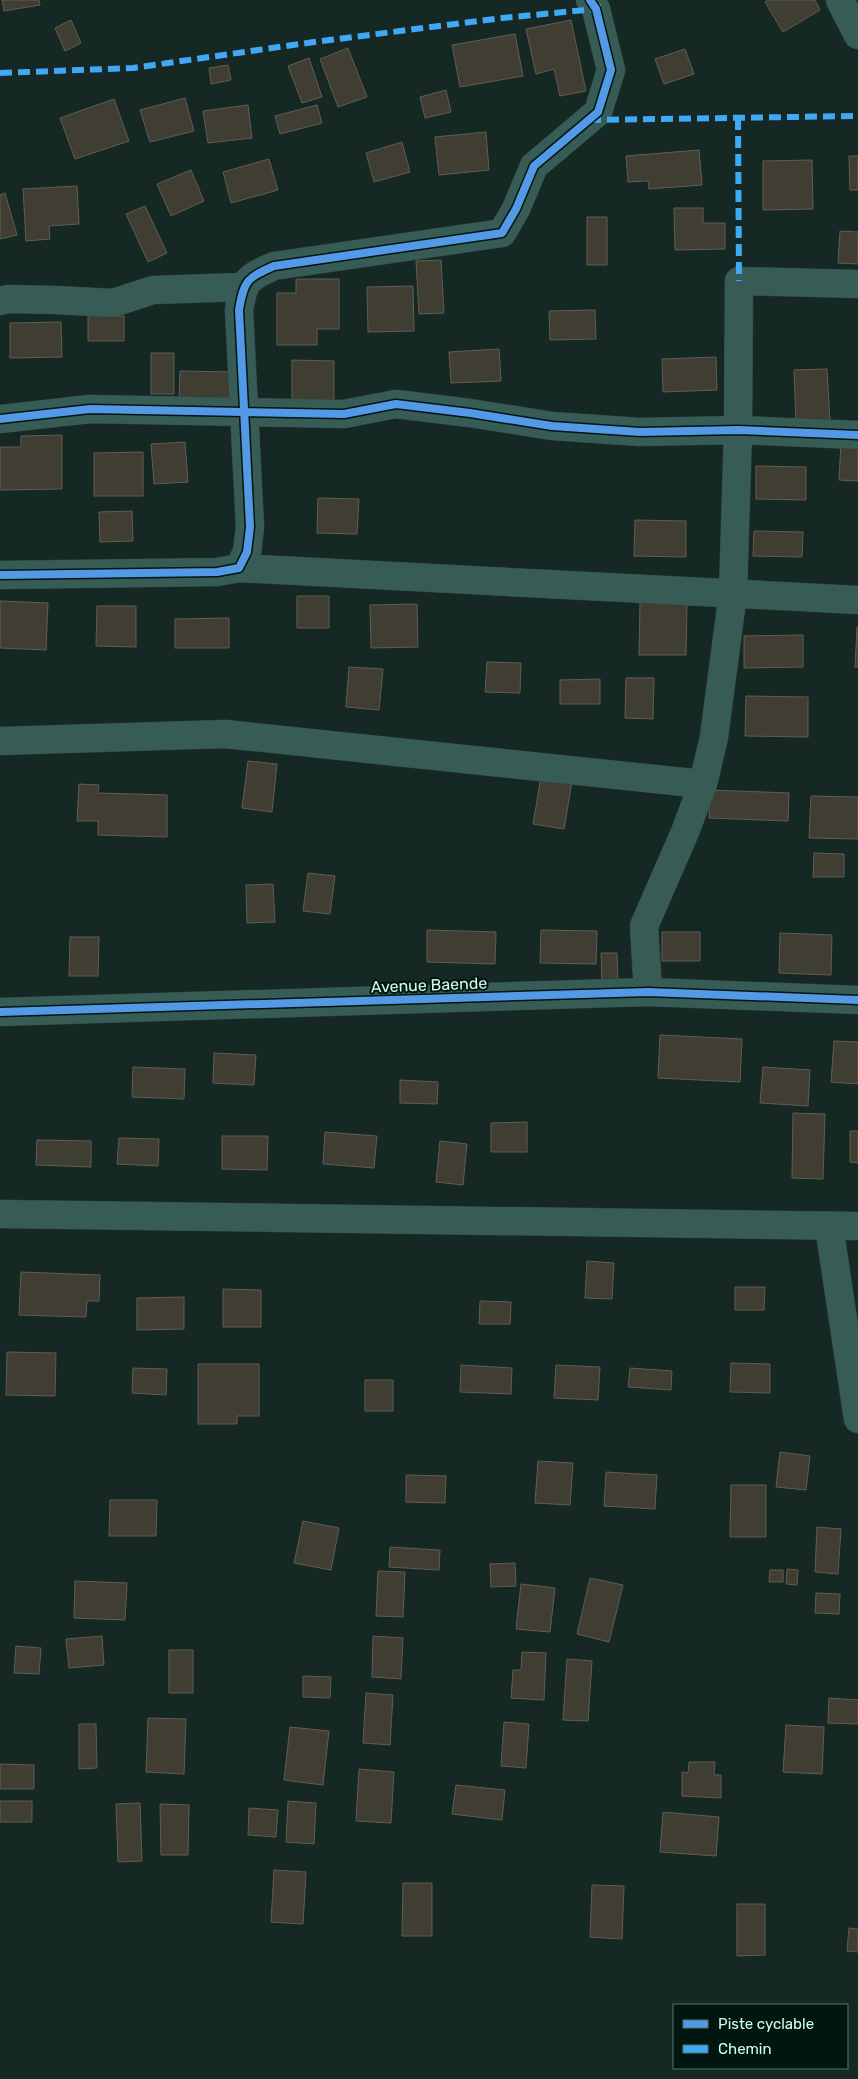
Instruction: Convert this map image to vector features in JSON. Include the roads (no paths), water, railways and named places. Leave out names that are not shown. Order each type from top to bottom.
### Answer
[{"type":"street","points":[[239,568],[247,552],[250,528],[239,310],[243,287],[254,275],[274,266],[502,233],[516,209],[534,166],[598,112],[611,70],[596,9],[590,0]]},
{"type":"street","points":[[840,0],[858,34]]},
{"type":"street","points":[[648,992],[644,926],[685,832],[703,784],[714,737],[732,593],[738,430],[740,281],[858,284]]},
{"type":"street","points":[[0,301],[8,299],[113,303],[153,290],[243,287]]},
{"type":"street","points":[[0,419],[90,410],[344,414],[396,404],[470,412],[552,426],[640,432],[738,430],[858,435]]},
{"type":"street","points":[[0,575],[217,572],[239,568],[858,600]]},
{"type":"street","points":[[0,741],[225,734],[703,784]]},
{"type":"street","name":"Avenue Baende","points":[[0,1012],[648,992],[858,1000]]},
{"type":"street","points":[[0,1214],[858,1226]]},
{"type":"street","points":[[829,1226],[858,1418]]}]
